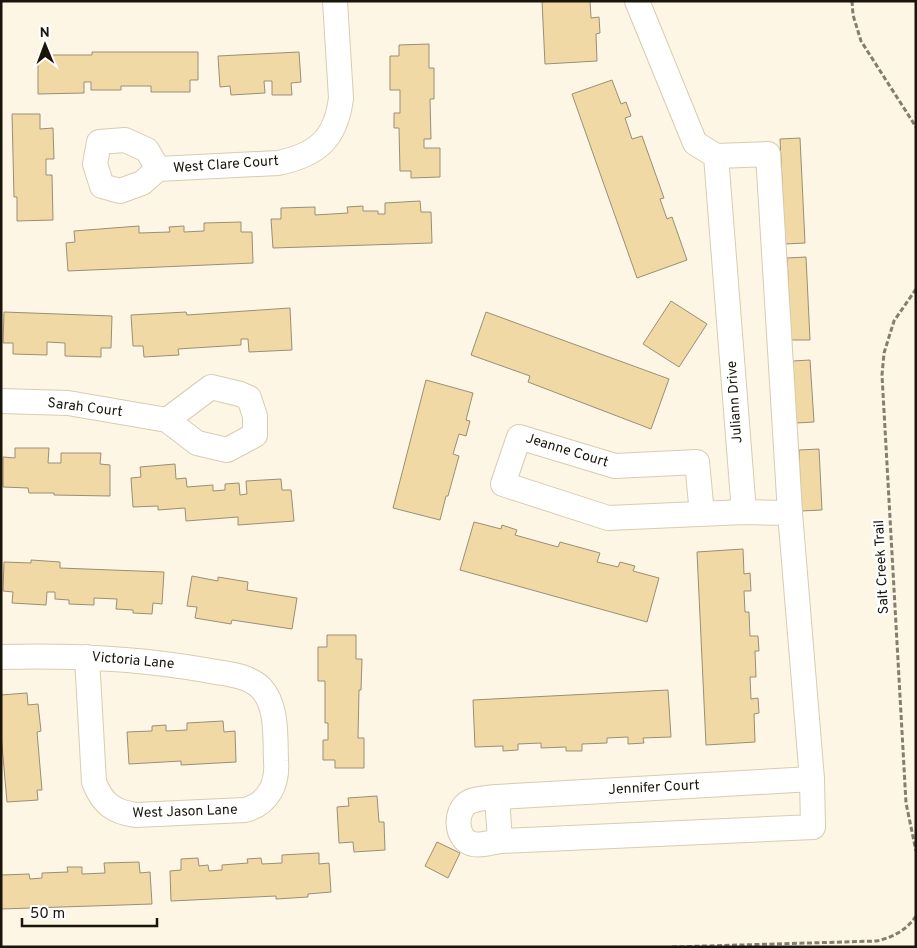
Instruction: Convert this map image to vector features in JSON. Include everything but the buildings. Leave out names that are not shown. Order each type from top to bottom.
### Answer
[{"type":"street","name":"West Clare Court","points":[[158,169],[278,163],[297,159],[315,149],[334,128],[339,113],[341,98],[336,1]]},
{"type":"street","points":[[500,841],[496,797],[468,802],[461,810],[458,822],[460,832],[465,840],[479,845],[500,841],[813,827],[812,780],[790,513],[768,154],[716,156],[695,143],[637,1]]},
{"type":"street","name":"Juliann Drive","points":[[716,156],[744,512]]},
{"type":"street","name":"Sarah Court","points":[[1,401],[68,403],[167,420]]},
{"type":"street","name":"Jeanne Court","points":[[702,514],[697,462],[615,466],[519,437],[503,484],[608,518],[702,514],[744,512]]},
{"type":"street","points":[[744,512],[790,513]]},
{"type":"street","name":"Victoria Lane","points":[[1,657],[49,656],[128,659],[243,677],[254,682],[261,688],[269,700],[272,710],[276,767],[274,783],[263,801]]},
{"type":"street","name":"West Jason Lane","points":[[87,657],[94,782],[99,795],[108,805],[123,813],[136,816],[245,810],[256,807],[263,801]]},
{"type":"street","name":"Jennifer Court","points":[[496,797],[812,780]]},
{"type":"path","points":[[852,1],[853,15],[860,41],[916,127]]},
{"type":"path","name":"Salt Creek Trail","points":[[916,289],[894,321],[884,353],[882,376],[906,803],[916,851]]},
{"type":"path","points":[[672,947],[877,941],[900,932],[916,916]]}]
